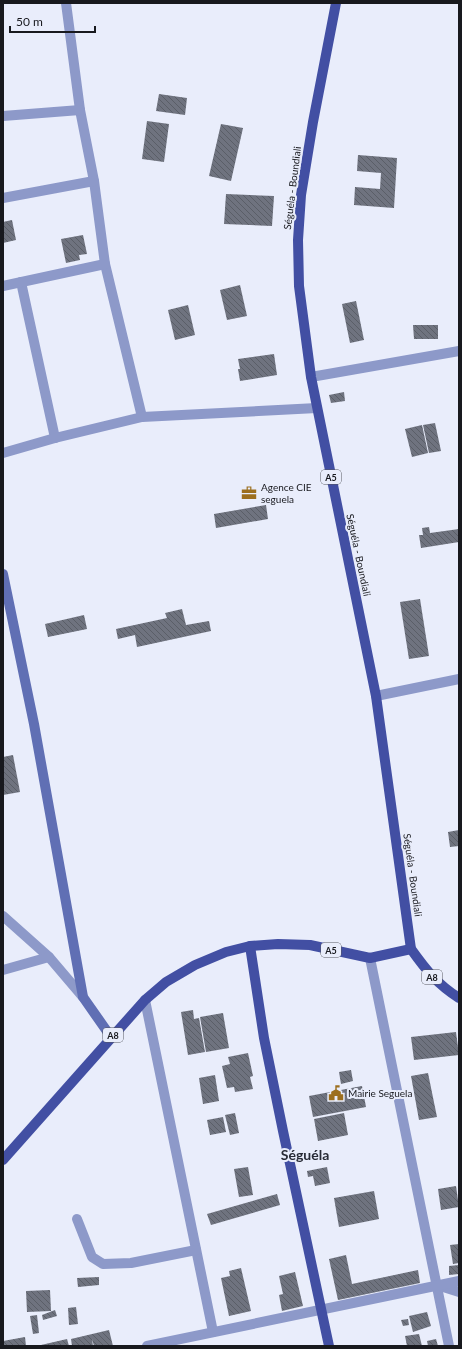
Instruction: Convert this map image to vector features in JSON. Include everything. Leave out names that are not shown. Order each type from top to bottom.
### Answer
[{"type":"main road","name":"Séguéla - Boundiali","points":[[336,3],[313,122],[300,202],[298,240],[300,286],[310,377],[376,696],[411,949]]},
{"type":"main road","points":[[3,574],[34,724],[83,997],[112,1037]]},
{"type":"main road","name":"A5","points":[[250,946],[310,944],[370,958],[411,949]]},
{"type":"main road","points":[[250,946],[264,1038],[328,1346]]},
{"type":"main road","name":"A8","points":[[3,1160],[145,1000],[166,982],[195,965],[226,952],[250,946]]},
{"type":"main road","name":"A8","points":[[411,949],[430,975],[459,998]]},
{"type":"street","points":[[66,3],[80,110],[94,181],[105,264],[142,417]]},
{"type":"street","points":[[3,116],[80,110]]},
{"type":"street","points":[[3,198],[94,181]]},
{"type":"street","points":[[3,286],[105,264]]},
{"type":"street","points":[[22,282],[56,438]]},
{"type":"street","points":[[310,377],[459,350]]},
{"type":"street","points":[[3,453],[56,438],[142,417],[316,408]]},
{"type":"street","points":[[376,696],[459,679]]},
{"type":"street","points":[[3,916],[49,957],[83,997]]},
{"type":"street","points":[[3,970],[49,957]]},
{"type":"street","points":[[370,958],[449,1346]]},
{"type":"street","points":[[145,1000],[213,1332]]},
{"type":"street","points":[[77,1219],[92,1257],[103,1264],[131,1263],[196,1250]]},
{"type":"street","points":[[147,1346],[459,1281]]},
{"type":"street","points":[[437,1285],[459,1292]]},
{"type":"building","points":[[159,94],[187,98],[185,115],[156,111]]},
{"type":"building","points":[[147,121],[169,124],[164,162],[142,159]]},
{"type":"building","points":[[221,124],[243,128],[231,181],[209,176]]},
{"type":"building","points":[[358,155],[397,158],[394,208],[354,205],[355,187],[380,189],[381,173],[357,171]]},
{"type":"building","points":[[226,194],[274,196],[272,226],[224,224]]},
{"type":"building","points":[[12,220],[16,240],[3,243],[3,222]]},
{"type":"building","points":[[83,235],[87,254],[79,255],[80,260],[66,263],[61,239]]},
{"type":"building","points":[[240,285],[247,316],[227,320],[220,290]]},
{"type":"building","points":[[356,301],[364,340],[350,343],[342,304]]},
{"type":"building","points":[[188,305],[195,335],[175,340],[168,310]]},
{"type":"building","points":[[413,325],[438,325],[438,339],[414,339]]},
{"type":"building","points":[[274,354],[277,375],[240,381],[238,359]]},
{"type":"building","points":[[344,392],[345,401],[331,403],[329,395]]},
{"type":"building","points":[[435,423],[441,451],[429,453],[423,425]]},
{"type":"building","points":[[422,425],[428,453],[412,457],[405,429]]},
{"type":"building","points":[[266,505],[268,519],[216,528],[214,514]]},
{"type":"building","points":[[429,527],[430,533],[459,529],[459,542],[421,548],[419,535],[423,535],[422,528]]},
{"type":"building","points":[[420,599],[429,656],[409,659],[400,602]]},
{"type":"building","points":[[182,609],[186,625],[209,621],[211,631],[137,647],[135,635],[118,639],[116,629],[167,618],[165,613]]},
{"type":"building","points":[[84,615],[87,629],[48,637],[45,624]]},
{"type":"building","points":[[13,755],[20,792],[3,795],[3,757]]},
{"type":"building","points":[[459,830],[459,846],[450,847],[448,832]]},
{"type":"building","points":[[193,1010],[194,1019],[199,1018],[205,1052],[188,1055],[181,1012]]},
{"type":"building","points":[[223,1013],[229,1048],[206,1052],[200,1017]]},
{"type":"building","points":[[456,1032],[459,1055],[414,1060],[411,1037]]},
{"type":"building","points":[[248,1053],[253,1076],[250,1077],[253,1089],[235,1092],[234,1087],[227,1088],[222,1066],[230,1064],[228,1057]]},
{"type":"building","points":[[351,1070],[353,1081],[341,1084],[339,1072]]},
{"type":"building","points":[[428,1073],[437,1117],[419,1120],[411,1076]]},
{"type":"building","points":[[215,1075],[219,1101],[203,1104],[199,1078]]},
{"type":"building","points":[[362,1086],[366,1107],[313,1117],[309,1096]]},
{"type":"building","points":[[235,1113],[239,1133],[230,1135],[225,1115]]},
{"type":"building","points":[[344,1113],[348,1135],[318,1141],[314,1119]]},
{"type":"building","points":[[223,1117],[226,1132],[210,1135],[207,1120]]},
{"type":"building","points":[[248,1167],[253,1195],[239,1197],[234,1169]]},
{"type":"building","points":[[327,1167],[330,1183],[315,1186],[313,1176],[308,1177],[307,1171]]},
{"type":"building","points":[[456,1186],[459,1207],[441,1210],[438,1189]]},
{"type":"building","points":[[374,1191],[379,1219],[339,1227],[334,1198]]},
{"type":"building","points":[[277,1194],[280,1205],[211,1225],[207,1214]]},
{"type":"building","points":[[459,1244],[459,1263],[453,1264],[450,1245]]},
{"type":"building","points":[[346,1255],[352,1284],[418,1270],[420,1283],[338,1300],[329,1259]]},
{"type":"building","points":[[459,1265],[459,1274],[449,1275],[449,1266]]},
{"type":"building","points":[[241,1268],[251,1311],[229,1316],[221,1278],[230,1276],[229,1271]]},
{"type":"building","points":[[295,1272],[303,1306],[282,1311],[279,1295],[283,1294],[279,1276]]},
{"type":"building","points":[[99,1277],[99,1285],[78,1287],[77,1278]]},
{"type":"building","points":[[50,1290],[51,1311],[27,1312],[26,1291]]},
{"type":"building","points":[[76,1307],[78,1324],[69,1325],[68,1308]]},
{"type":"building","points":[[55,1310],[57,1316],[43,1320],[42,1315]]},
{"type":"building","points":[[427,1312],[431,1326],[413,1332],[409,1316]]},
{"type":"building","points":[[37,1315],[39,1333],[33,1334],[30,1316]]},
{"type":"building","points":[[408,1319],[409,1325],[403,1326],[401,1320]]},
{"type":"building","points":[[109,1330],[113,1346],[94,1346],[92,1339],[93,1346],[72,1346],[71,1339]]},
{"type":"building","points":[[419,1334],[422,1346],[407,1346],[405,1336]]},
{"type":"building","points":[[25,1337],[26,1346],[3,1346],[3,1341]]},
{"type":"building","points":[[67,1339],[69,1346],[41,1346],[41,1345]]},
{"type":"building","points":[[436,1339],[438,1346],[428,1346],[427,1341]]},
{"type":"place","name":"Agence CIE seguela","points":[[249,493]]},
{"type":"place","name":"Mairie Seguela","points":[[336,1093]]},
{"type":"district","name":"Séguéla","points":[[305,1154]]}]
